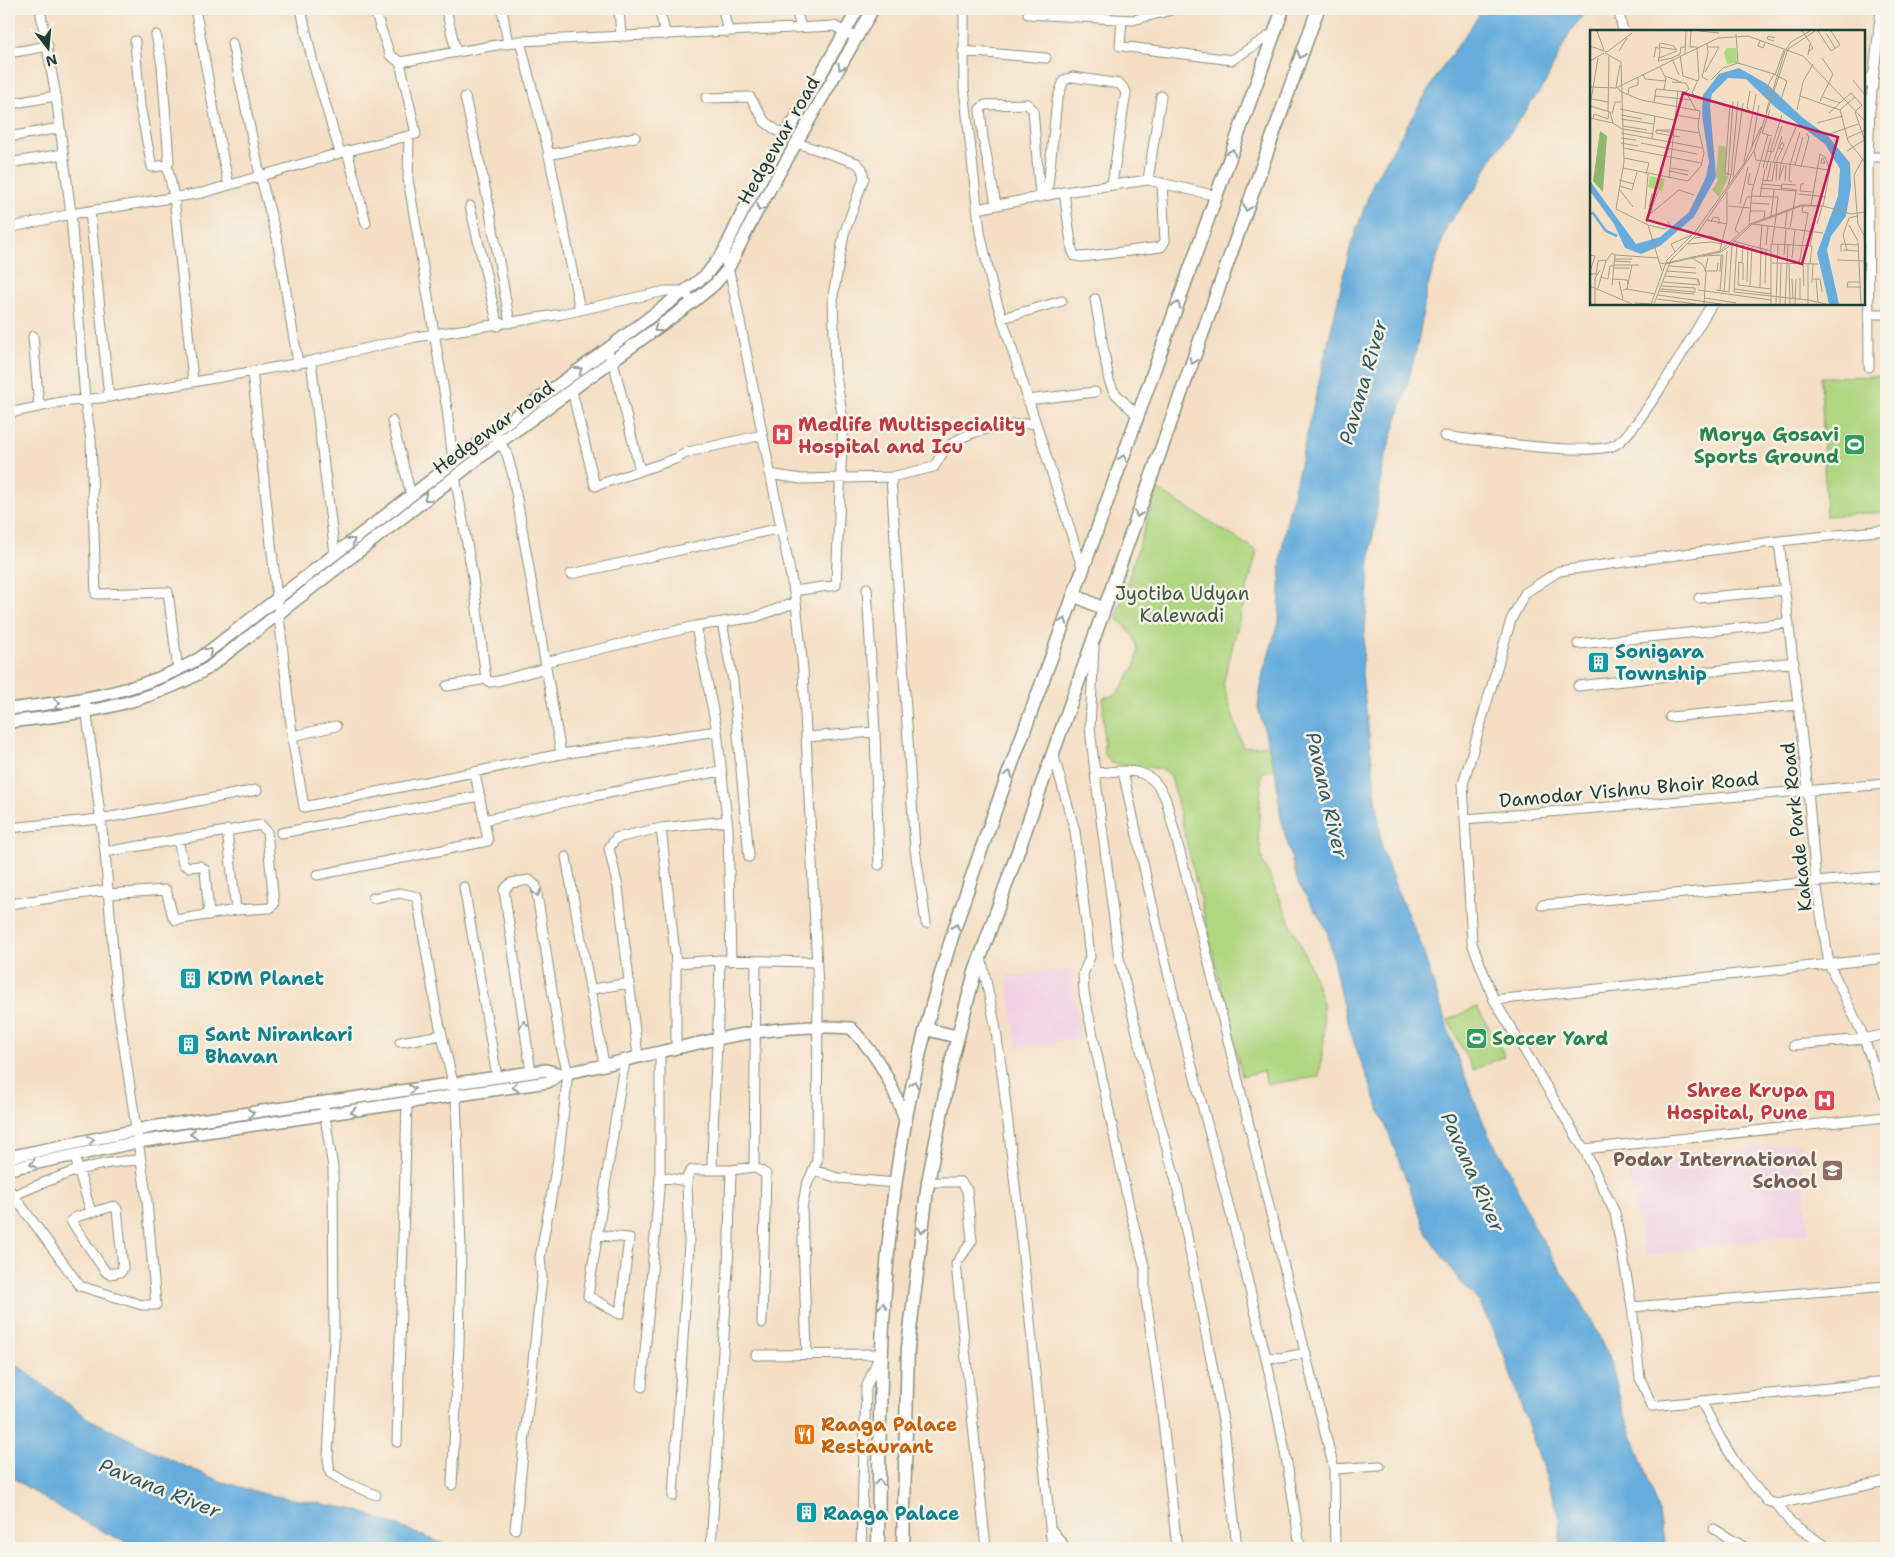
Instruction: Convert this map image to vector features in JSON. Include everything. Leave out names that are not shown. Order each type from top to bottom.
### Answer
[{"type":"main road","name":"Hedgewar road","points":[[9,709],[85,700],[121,692],[178,671],[200,658],[278,600],[453,462],[706,275],[724,253],[743,211],[858,9]]},
{"type":"main road","name":"Hedgewar road","points":[[9,722],[87,712],[125,704],[184,682],[207,669],[278,612],[500,442],[613,361],[715,284],[728,269],[754,217],[873,9]]},
{"type":"main road","points":[[878,1548],[880,1354],[884,1282],[906,1122],[926,1029],[944,963],[1283,9]]},
{"type":"main road","points":[[903,1548],[905,1387],[908,1346],[933,1151],[958,1036],[981,956],[1318,9]]},
{"type":"main road","points":[[1074,596],[1104,609]]},
{"type":"main road","points":[[9,1169],[74,1155],[137,1136],[324,1116],[548,1082],[564,1073],[757,1030],[817,1025],[850,1028],[869,1047],[888,1075],[906,1122]]},
{"type":"main road","points":[[926,1029],[958,1036]]},
{"type":"main road","points":[[9,1157],[323,1103],[454,1083],[546,1070],[564,1073]]},
{"type":"street","points":[[40,9],[56,96],[71,214],[86,400],[92,440],[96,594],[168,592],[178,671]]},
{"type":"street","points":[[195,9],[205,58],[214,124],[228,185]]},
{"type":"street","points":[[301,9],[313,63],[366,223]]},
{"type":"street","points":[[9,228],[71,214],[202,192],[343,152],[416,134],[400,62],[390,55],[374,9]]},
{"type":"street","points":[[446,9],[456,52]]},
{"type":"street","points":[[502,9],[508,44]]},
{"type":"street","points":[[619,9],[621,37]]},
{"type":"street","points":[[659,9],[666,35]]},
{"type":"street","points":[[723,9],[728,32]]},
{"type":"street","points":[[796,9],[801,28]]},
{"type":"street","points":[[964,9],[964,88],[980,232],[1002,318],[1034,424],[1083,570]]},
{"type":"street","points":[[1028,14],[1133,20],[1175,9]]},
{"type":"street","points":[[1622,9],[1620,18],[1623,30]]},
{"type":"street","points":[[1869,367],[1868,157],[1881,9]]},
{"type":"street","points":[[1122,20],[1120,46],[1232,60],[1275,32]]},
{"type":"street","points":[[400,62],[520,41],[834,26],[857,38]]},
{"type":"street","points":[[156,35],[162,66],[169,162],[167,165],[174,197],[193,380]]},
{"type":"street","points":[[134,41],[140,106],[152,167],[167,165]]},
{"type":"street","points":[[520,41],[548,154],[580,310]]},
{"type":"street","points":[[232,43],[260,175],[276,238],[298,363]]},
{"type":"street","points":[[9,53],[48,46]]},
{"type":"street","points":[[963,51],[1046,58]]},
{"type":"street","points":[[1865,83],[1874,74]]},
{"type":"street","points":[[1043,195],[1057,100],[1064,80],[1073,77],[1120,84],[1126,92],[1112,184]]},
{"type":"street","points":[[9,104],[56,96]]},
{"type":"street","points":[[1148,180],[1161,96]]},
{"type":"street","points":[[465,97],[488,201],[510,323]]},
{"type":"street","points":[[706,98],[750,97],[765,122],[786,137]]},
{"type":"street","points":[[996,204],[983,138],[980,109],[985,105],[1027,104],[1034,110],[1043,195]]},
{"type":"street","points":[[9,137],[60,128]]},
{"type":"street","points":[[409,136],[408,179],[453,462]]},
{"type":"street","points":[[548,154],[558,154],[635,137]]},
{"type":"street","points":[[794,591],[836,585],[843,422],[835,369],[833,296],[844,234],[864,178],[857,163],[797,144]]},
{"type":"street","points":[[9,163],[63,154]]},
{"type":"street","points":[[1868,157],[1886,157]]},
{"type":"street","points":[[977,209],[1043,195],[1148,180],[1217,196]]},
{"type":"street","points":[[1064,192],[1072,250],[1075,256],[1082,257],[1161,248],[1165,241],[1162,183]]},
{"type":"street","points":[[470,206],[498,326]]},
{"type":"street","points":[[90,211],[109,397]]},
{"type":"street","points":[[724,253],[794,591],[803,670],[815,962],[818,989],[817,1161],[806,1187],[802,1209],[807,1355]]},
{"type":"street","points":[[9,413],[311,361],[434,335],[498,326],[580,310],[665,291],[684,291],[693,302]]},
{"type":"street","points":[[1096,299],[1109,381],[1114,392],[1138,416]]},
{"type":"street","points":[[1002,318],[1062,301]]},
{"type":"street","points":[[1444,436],[1588,450],[1614,445],[1624,438],[1644,411],[1711,305]]},
{"type":"street","points":[[1870,314],[1886,314]]},
{"type":"street","points":[[33,336],[39,407]]},
{"type":"street","points":[[606,350],[613,361],[640,471]]},
{"type":"street","points":[[311,361],[335,554]]},
{"type":"street","points":[[252,371],[292,736],[304,807],[561,754],[717,731]]},
{"type":"street","points":[[572,391],[595,486],[688,452],[762,435]]},
{"type":"street","points":[[1028,400],[1095,392]]},
{"type":"street","points":[[392,421],[411,496]]},
{"type":"street","points":[[769,474],[801,479],[891,477],[934,467],[947,448],[976,433],[1002,425],[1034,424]]},
{"type":"street","points":[[492,433],[508,454],[513,476],[561,754]]},
{"type":"street","points":[[456,476],[473,578],[486,679]]},
{"type":"street","points":[[891,477],[915,849],[926,923]]},
{"type":"street","points":[[571,574],[781,528]]},
{"type":"street","points":[[1886,530],[1780,541],[1559,571],[1525,593],[1511,620],[1463,784],[1472,943],[1494,1000],[1584,1149],[1614,1212],[1632,1307],[1640,1378],[1652,1406],[1886,1382]]},
{"type":"street","name":"Kakade Park Road","points":[[1780,541],[1808,790],[1816,882],[1829,964],[1864,1039],[1886,1098]]},
{"type":"street","points":[[867,588],[875,732],[879,865]]},
{"type":"street","points":[[1699,598],[1785,590]]},
{"type":"street","points":[[447,686],[486,679],[490,682],[498,681],[546,665],[696,626],[756,617],[796,602]]},
{"type":"street","points":[[722,622],[733,681],[749,857]]},
{"type":"street","points":[[1578,644],[1789,623]]},
{"type":"street","points":[[696,626],[717,731],[727,821],[731,961]]},
{"type":"street","points":[[1094,639],[1090,727],[1118,958],[1152,1095],[1177,1184],[1224,1426],[1238,1548]]},
{"type":"street","points":[[1578,686],[1794,662]]},
{"type":"street","points":[[85,700],[105,852],[117,1000],[142,1160],[156,1304],[154,1306],[142,1305],[80,1286],[11,1192],[78,1168],[109,1162],[142,1160]]},
{"type":"street","points":[[1670,717],[1798,705]]},
{"type":"street","points":[[292,736],[336,726]]},
{"type":"street","points":[[806,737],[875,732]]},
{"type":"street","points":[[1053,752],[1075,831],[1090,957],[1084,974],[1084,993],[1129,1206],[1145,1268],[1145,1291],[1163,1420],[1177,1548]]},
{"type":"street","points":[[484,820],[721,771]]},
{"type":"street","points":[[1123,772],[1159,938],[1207,1118],[1267,1357],[1283,1433],[1300,1548]]},
{"type":"street","points":[[1095,773],[1137,772],[1148,775],[1161,788],[1166,800],[1203,939],[1334,1469],[1335,1548]]},
{"type":"street","points":[[317,875],[488,840],[476,773]]},
{"type":"street","name":"Damodar Vishnu Bhoir Road","points":[[1465,819],[1886,784]]},
{"type":"street","points":[[9,828],[100,819],[257,790]]},
{"type":"street","points":[[282,833],[480,796]]},
{"type":"street","points":[[638,1057],[618,887],[610,848],[616,838],[661,828],[727,821]]},
{"type":"street","points":[[9,904],[107,892],[164,889],[168,892],[174,919],[236,910],[270,908],[274,904],[267,832],[261,824],[105,852]]},
{"type":"street","points":[[661,828],[676,963],[676,1048]]},
{"type":"street","points":[[227,830],[236,910]]},
{"type":"street","points":[[178,839],[183,864],[189,867],[200,866],[205,870],[209,915]]},
{"type":"street","points":[[566,857],[592,989],[604,1064]]},
{"type":"street","points":[[1542,905],[1886,876]]},
{"type":"street","points":[[515,1529],[542,1277],[540,1258],[559,1153],[564,1073],[538,894],[536,886],[529,880],[511,883],[504,890],[531,1072]]},
{"type":"street","points":[[464,887],[497,1077]]},
{"type":"street","points":[[373,898],[400,893],[417,897],[442,1035],[456,1096],[461,1249],[460,1344],[452,1485]]},
{"type":"street","points":[[981,956],[995,1024],[1003,1080],[1052,1548]]},
{"type":"street","points":[[1494,1000],[1886,958]]},
{"type":"street","points":[[676,963],[720,960],[815,962]]},
{"type":"street","points":[[712,1169],[713,1117],[719,1040],[720,960]]},
{"type":"street","points":[[754,1167],[757,1030],[756,962]]},
{"type":"street","points":[[592,989],[630,983]]},
{"type":"street","points":[[1794,1045],[1864,1039],[1886,1034]]},
{"type":"street","points":[[400,1042],[442,1035]]},
{"type":"street","points":[[642,1387],[660,1177],[660,1052]]},
{"type":"street","points":[[597,1235],[629,1238],[620,1314],[588,1297],[597,1235],[626,1060]]},
{"type":"street","points":[[1874,1066],[1886,1065]]},
{"type":"street","points":[[323,1103],[333,1168],[334,1342],[328,1458],[330,1473],[347,1483],[376,1495]]},
{"type":"street","points":[[397,1442],[407,1104]]},
{"type":"street","points":[[1584,1149],[1886,1117]]},
{"type":"street","points":[[74,1155],[92,1212]]},
{"type":"street","points":[[673,1496],[689,1243],[687,1182],[688,1175],[692,1170],[730,1170],[754,1167],[766,1174],[762,1323]]},
{"type":"street","points":[[711,1548],[728,1269],[730,1170]]},
{"type":"street","points":[[813,1170],[838,1178],[896,1184]]},
{"type":"street","points":[[660,1177],[687,1182]]},
{"type":"street","points":[[928,1182],[961,1182],[967,1190],[972,1241],[956,1264],[986,1548]]},
{"type":"street","points":[[117,1207],[123,1268],[121,1272],[110,1274],[105,1271],[71,1221],[73,1217],[92,1212],[117,1207]]},
{"type":"street","points":[[1632,1307],[1886,1286]]},
{"type":"street","points":[[1267,1357],[1281,1358],[1306,1353]]},
{"type":"street","points":[[756,1355],[880,1354],[866,1388],[861,1548]]},
{"type":"street","points":[[1701,1402],[1737,1465],[1767,1501],[1777,1504],[1886,1481]]},
{"type":"street","points":[[1334,1469],[1380,1466]]},
{"type":"street","points":[[1777,1504],[1790,1522],[1828,1548]]},
{"type":"street","points":[[1050,1528],[1066,1548]]},
{"type":"street","points":[[1714,1529],[1746,1548]]},
{"type":"shaded area","points":[[1071,969],[1080,1039],[1017,1047],[1007,976]]},
{"type":"shaded area","points":[[1801,1142],[1808,1233],[1645,1256],[1626,1165]]},
{"type":"green space","name":"Morya Gosavi Sports Ground","points":[[1886,376],[1886,512],[1826,516],[1821,377]]},
{"type":"green space","name":"Jyotiba Udyan Kalewadi","points":[[1157,489],[1257,551],[1223,684],[1243,748],[1268,745],[1274,769],[1262,772],[1258,834],[1263,862],[1312,971],[1323,1003],[1324,1041],[1319,1077],[1267,1084],[1263,1071],[1242,1076],[1171,776],[1163,769],[1111,763],[1104,754],[1103,698],[1116,695],[1135,665],[1137,656],[1134,638],[1116,618]]},
{"type":"green space","name":"Soccer Yard","points":[[1477,1007],[1505,1056],[1473,1070],[1448,1020]]},
{"type":"water","name":"Pavana River","points":[[1483,9],[1589,9],[1571,30],[1544,85],[1492,158],[1477,187],[1447,225],[1427,289],[1418,342],[1405,394],[1383,464],[1370,558],[1362,674],[1382,850],[1420,942],[1456,1054],[1488,1134],[1509,1169],[1532,1223],[1593,1323],[1612,1366],[1622,1407],[1658,1507],[1665,1548],[1561,1548],[1559,1518],[1502,1350],[1480,1303],[1459,1280],[1427,1234],[1354,1043],[1342,1002],[1327,930],[1298,883],[1281,819],[1275,769],[1258,707],[1263,672],[1279,622],[1281,557],[1286,525],[1350,248],[1374,181],[1438,74]]},
{"type":"water","name":"Pavana River","points":[[9,1359],[87,1418],[171,1460],[220,1481],[264,1494],[357,1510],[454,1548],[142,1548],[124,1541],[73,1516],[9,1475]]},
{"type":"place","name":"Medlife Multispeciality Hospital and Icu","points":[[782,435]]},
{"type":"place","name":"Morya Gosavi Sports Ground","points":[[1855,445]]},
{"type":"place","name":"Sonigara Township","points":[[1599,662]]},
{"type":"place","name":"KDM Planet","points":[[191,978]]},
{"type":"place","name":"Soccer Yard","points":[[1476,1038]]},
{"type":"place","name":"Sant Nirankari Bhavan","points":[[189,1045]]},
{"type":"place","name":"Shree Krupa Hospital, Pune","points":[[1824,1101]]},
{"type":"place","name":"Podar International School","points":[[1833,1170]]},
{"type":"place","name":"Raaga Palace Restaurant","points":[[805,1435]]},
{"type":"place","name":"Raaga Palace","points":[[807,1513]]}]
